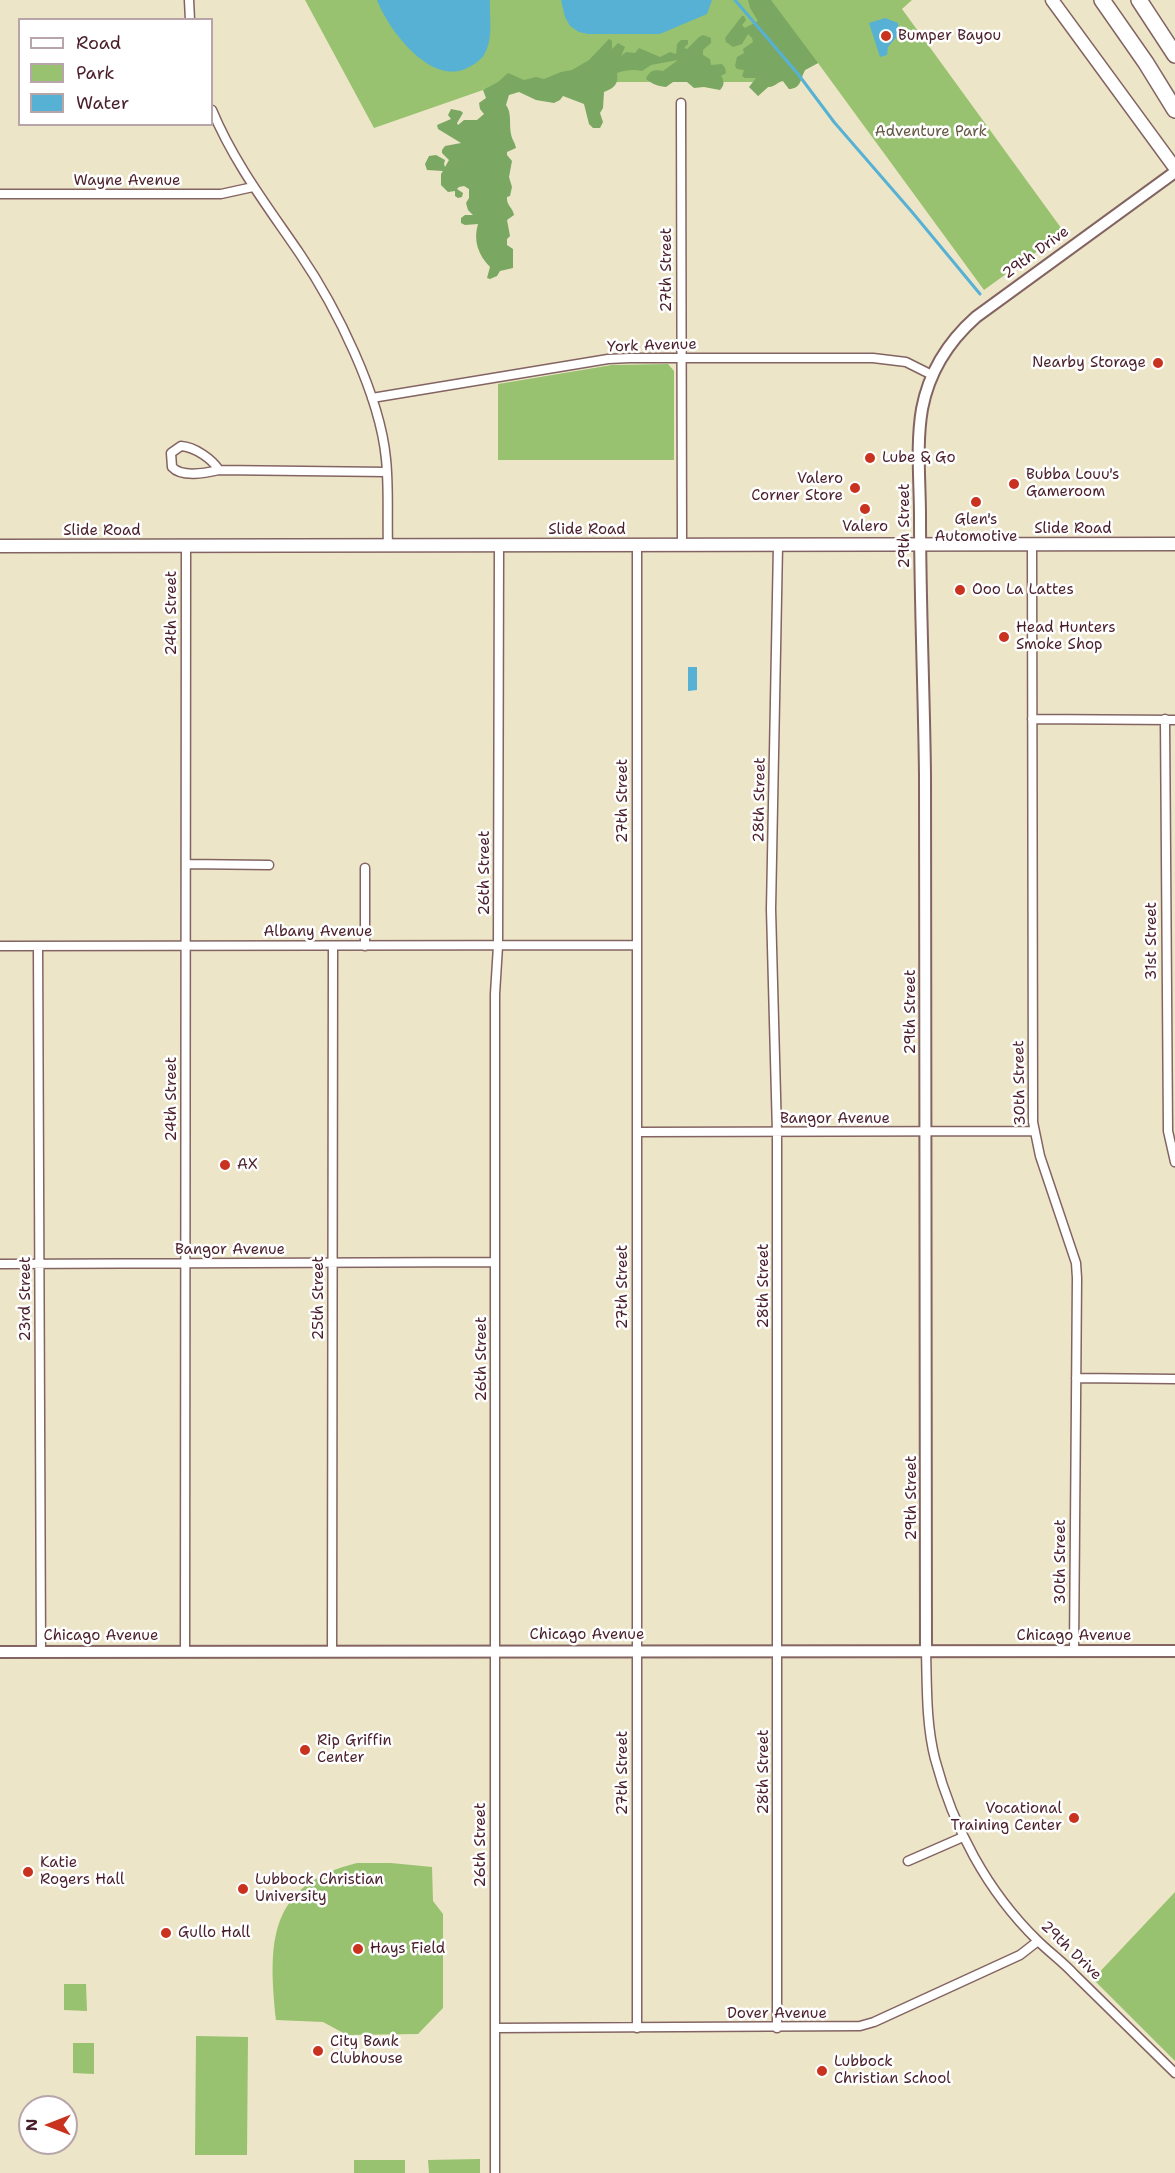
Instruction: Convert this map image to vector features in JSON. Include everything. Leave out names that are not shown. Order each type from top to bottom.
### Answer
[{"type":"highway","points":[[1102,0],[1146,63],[1175,110]]},
{"type":"highway","points":[[1139,0],[1172,50]]},
{"type":"main road","points":[[1052,0],[1175,170]]},
{"type":"main road","name":"Slide Road","points":[[0,546],[1175,544]]},
{"type":"street","points":[[189,0],[190,18]]},
{"type":"street","name":"27th Street","points":[[681,103],[682,545]]},
{"type":"street","points":[[213,112],[222,135],[253,187],[302,256],[327,299],[345,333],[372,398],[383,437],[387,472],[388,546]]},
{"type":"street","name":"29th Drive","points":[[932,375],[953,340],[975,316],[1175,170]]},
{"type":"street","name":"Wayne Avenue","points":[[0,194],[221,194],[253,187]]},
{"type":"street","name":"York Avenue","points":[[372,398],[608,359],[873,357],[906,362],[932,375]]},
{"type":"street","name":"29th Street","points":[[926,1650],[927,1133],[920,435],[923,405],[932,375]]},
{"type":"street","points":[[219,470],[215,463],[190,448],[181,446],[171,453],[170,464],[175,471],[387,472]]},
{"type":"street","name":"30th Street","points":[[1032,544],[1034,1131],[1076,1263],[1074,1651]]},
{"type":"street","name":"27th Street","points":[[637,545],[637,2028]]},
{"type":"street","name":"28th Street","points":[[777,2028],[777,1133],[771,909],[778,545]]},
{"type":"street","name":"24th Street","points":[[184,1651],[186,546]]},
{"type":"street","name":"26th Street","points":[[495,2173],[495,994],[498,946],[499,546]]},
{"type":"street","points":[[1032,719],[1175,720]]},
{"type":"street","name":"31st Street","points":[[1165,719],[1166,1019],[1175,1162]]},
{"type":"street","points":[[186,864],[269,864]]},
{"type":"street","points":[[365,868],[365,946]]},
{"type":"street","name":"Albany Avenue","points":[[0,946],[636,945]]},
{"type":"street","name":"23rd Street","points":[[38,946],[41,1652]]},
{"type":"street","name":"25th Street","points":[[332,1651],[333,946]]},
{"type":"street","name":"Bangor Avenue","points":[[637,1132],[1034,1131]]},
{"type":"street","name":"Bangor Avenue","points":[[0,1264],[495,1262]]},
{"type":"street","points":[[1076,1378],[1175,1379]]},
{"type":"street","name":"29th Drive","points":[[926,1650],[927,1690],[935,1758],[949,1803],[963,1837],[991,1885],[1038,1941],[1062,1961],[1175,2073]]},
{"type":"street","name":"Chicago Avenue","points":[[0,1652],[1175,1651]]},
{"type":"street","points":[[908,1861],[963,1837]]},
{"type":"street","name":"Dover Avenue","points":[[495,2028],[777,2028],[849,2027],[870,2024],[1020,1955],[1038,1941]]},
{"type":"green space","name":"Adventure Park","points":[[305,0],[912,0],[902,9],[1064,232],[984,290],[818,63],[805,70],[796,87],[789,89],[783,81],[768,87],[758,96],[758,82],[506,82],[374,128]]},
{"type":"green space","points":[[748,0],[771,0],[818,63],[805,70],[796,87],[789,89],[783,81],[768,87],[758,96],[749,87],[756,78],[745,78],[742,76],[744,70],[737,69],[735,66],[737,57],[744,53],[743,49],[753,42],[752,38],[748,34],[742,44],[733,47],[726,42],[725,38],[742,16],[746,20],[742,25],[745,28],[758,21]]},
{"type":"green space","points":[[703,35],[711,38],[711,43],[703,50],[703,55],[710,59],[711,65],[722,64],[725,68],[726,73],[721,76],[724,83],[720,90],[694,88],[687,82],[673,82],[663,87],[646,79],[651,72],[663,71],[678,60],[651,65],[642,71],[620,72],[617,73],[615,85],[604,92],[603,108],[600,113],[603,122],[600,128],[593,128],[589,124],[584,104],[563,96],[554,103],[536,100],[519,92],[509,95],[506,105],[510,115],[511,136],[516,148],[507,152],[512,161],[509,177],[512,187],[507,200],[514,215],[507,220],[510,236],[507,239],[507,245],[513,249],[513,268],[500,271],[497,276],[490,279],[487,278],[490,267],[478,247],[476,236],[478,224],[461,223],[461,218],[465,215],[473,215],[466,203],[469,198],[469,189],[464,186],[459,187],[457,189],[463,193],[462,197],[458,198],[455,196],[455,191],[448,192],[441,185],[443,171],[427,170],[425,164],[429,156],[436,155],[445,160],[445,167],[449,160],[442,150],[445,146],[461,143],[438,129],[437,125],[451,119],[448,115],[451,109],[463,113],[458,125],[464,120],[477,120],[484,114],[479,103],[486,98],[483,90],[498,82],[508,73],[524,80],[536,77],[544,79],[572,70],[589,60],[609,39],[612,41],[612,49],[618,43],[625,47],[621,56],[626,52],[635,53],[639,48],[660,57],[670,52],[676,54],[677,44],[681,40],[688,40],[684,48],[687,49]]},
{"type":"green space","points":[[668,364],[674,371],[674,460],[498,460],[498,384],[612,365]]},
{"type":"green space","name":"Hays Field","points":[[357,1863],[391,1863],[432,1867],[433,1901],[443,1914],[443,2008],[418,2034],[347,2035],[323,2022],[276,2020],[273,1966],[280,1921],[290,1902],[306,1886],[328,1873]]},
{"type":"green space","points":[[1175,1892],[1175,2061],[1093,1979]]},
{"type":"green space","points":[[64,1984],[86,1984],[87,2011],[64,2010]]},
{"type":"green space","points":[[196,2036],[248,2037],[247,2155],[195,2155]]},
{"type":"green space","points":[[73,2043],[94,2043],[94,2074],[73,2073]]},
{"type":"green space","points":[[480,2159],[480,2173],[429,2173],[428,2160]]},
{"type":"green space","points":[[354,2160],[405,2160],[405,2173],[354,2173]]},
{"type":"water","points":[[377,0],[490,0],[490,35],[484,55],[465,69],[451,72],[438,69],[424,61],[400,39]]},
{"type":"water","points":[[561,0],[712,0],[707,14],[660,34],[588,34],[579,32],[570,26]]},
{"type":"water","name":"Bumper Bayou","points":[[885,18],[898,23],[899,34],[888,47],[887,55],[880,57],[869,23]]},
{"type":"water","points":[[688,667],[697,667],[697,690],[688,691]]},
{"type":"waterway","points":[[735,0],[798,74],[834,122],[980,294]]},
{"type":"place","name":"Bumper Bayou","points":[[886,36]]},
{"type":"place","name":"Nearby Storage","points":[[1158,363]]},
{"type":"place","name":"Lube & Go","points":[[870,458]]},
{"type":"place","name":"Bubba Louu's Gameroom","points":[[1014,484]]},
{"type":"place","name":"Valero Corner Store","points":[[855,488]]},
{"type":"place","name":"Glen's Automotive","points":[[976,502]]},
{"type":"place","name":"Valero","points":[[865,509]]},
{"type":"place","name":"Ooo La Lattes","points":[[960,590]]},
{"type":"place","name":"Head Hunters Smoke Shop","points":[[1004,637]]},
{"type":"place","name":"AX","points":[[225,1165]]},
{"type":"place","name":"Rip Griffin Center","points":[[305,1750]]},
{"type":"place","name":"Vocational Training Center","points":[[1074,1818]]},
{"type":"place","name":"Katie Rogers Hall","points":[[28,1872]]},
{"type":"place","name":"Lubbock Christian University","points":[[243,1889]]},
{"type":"place","name":"Gullo Hall","points":[[166,1933]]},
{"type":"place","name":"Hays Field","points":[[358,1949]]},
{"type":"place","name":"City Bank Clubhouse","points":[[318,2051]]},
{"type":"place","name":"Lubbock Christian School","points":[[822,2071]]}]
